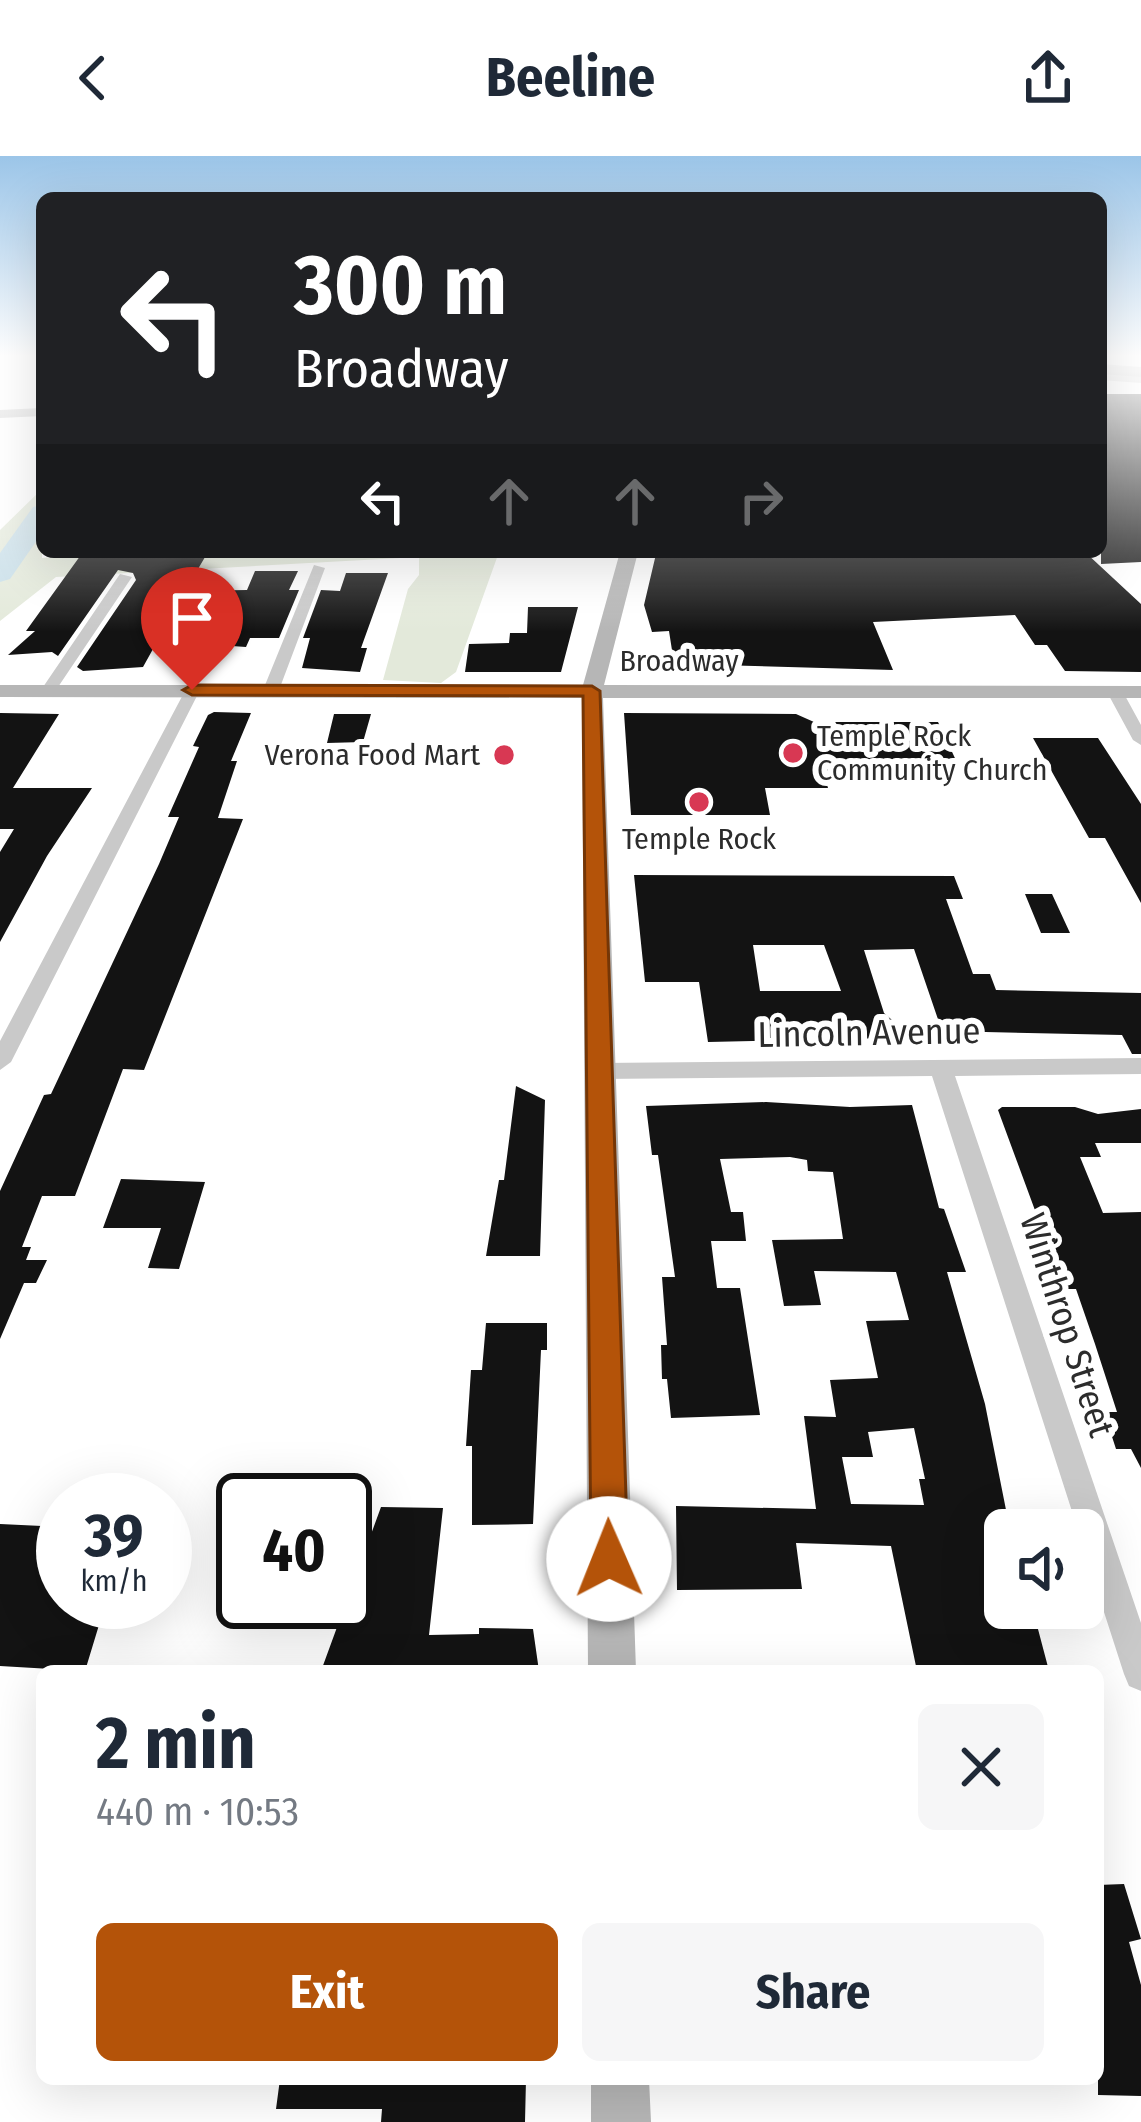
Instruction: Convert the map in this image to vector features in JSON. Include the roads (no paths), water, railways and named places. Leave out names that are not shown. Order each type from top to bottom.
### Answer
[{"type":"street","points":[[612,1665],[592,691],[627,558]]},
{"type":"street","points":[[271,690],[320,568]]},
{"type":"street","points":[[49,691],[124,577]]},
{"type":"street","points":[[0,1062],[192,690]]},
{"type":"street","name":"Broadway","points":[[0,691],[1141,692]]},
{"type":"street","points":[[1115,692],[1141,740]]},
{"type":"street","name":"Lincoln Avenue","points":[[598,1071],[1141,1066]]},
{"type":"street","name":"Winthrop Street","points":[[941,1068],[1141,1674]]},
{"type":"street","points":[[620,2085],[621,2122]]},
{"type":"waterway","points":[[0,573],[36,522]]},
{"type":"place","name":"Temple Rock Community Church","points":[[793,753]]},
{"type":"place","name":"Verona Food Mart","points":[[504,755]]},
{"type":"place","name":"Temple Rock","points":[[699,802]]}]
